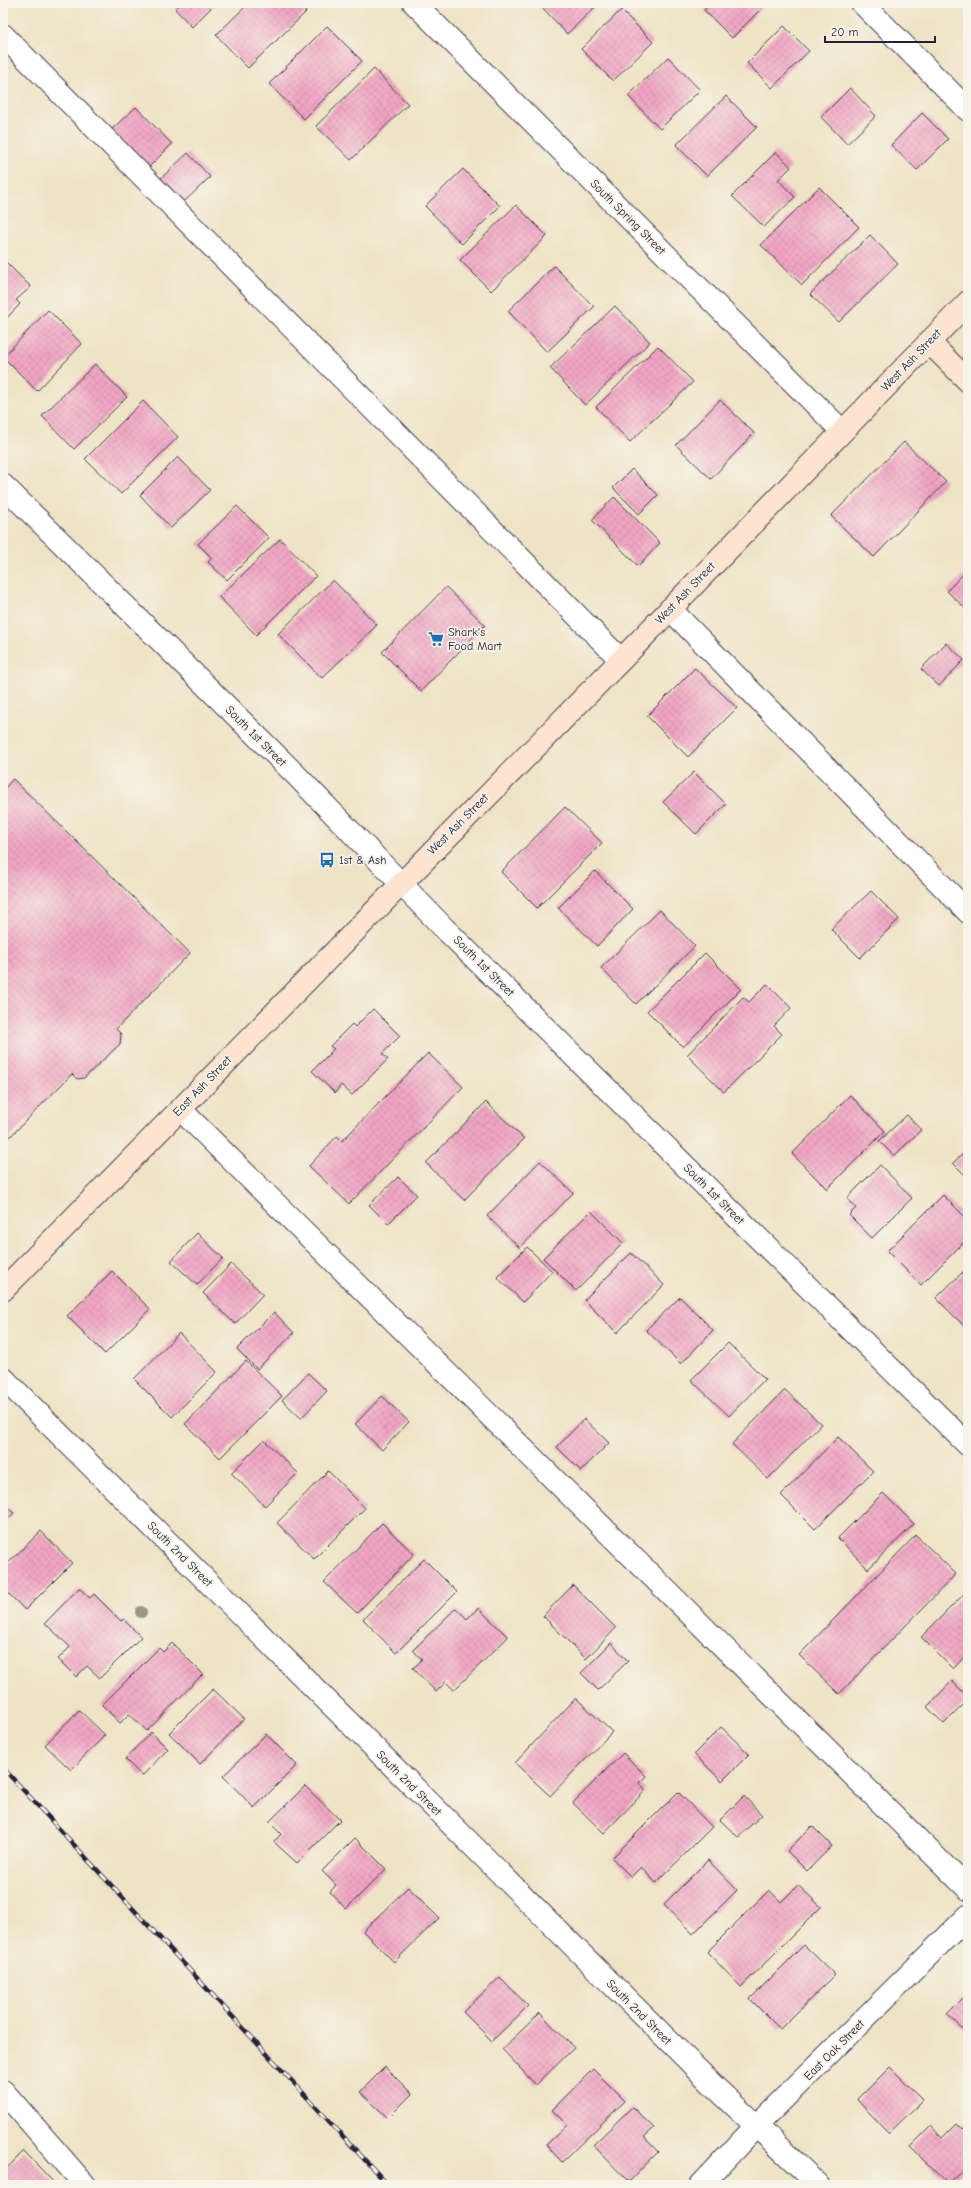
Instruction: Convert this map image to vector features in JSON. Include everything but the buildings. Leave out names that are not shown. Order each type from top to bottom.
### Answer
[{"type":"street","name":"South Spring Street","points":[[414,3],[842,431]]},
{"type":"street","points":[[862,3],[968,110]]},
{"type":"street","points":[[3,36],[621,660]]},
{"type":"street","name":"West Ash Street","points":[[401,882],[621,660],[968,302]]},
{"type":"street","points":[[929,342],[968,381]]},
{"type":"street","name":"South 1st Street","points":[[3,485],[290,769],[443,927],[968,1445]]},
{"type":"street","points":[[670,609],[968,912]]},
{"type":"street","name":"East Ash Street","points":[[3,1290],[401,882]]},
{"type":"street","points":[[180,1109],[968,1889]]},
{"type":"street","name":"South 2nd Street","points":[[3,1378],[712,2085],[819,2185]]},
{"type":"street","name":"East Oak Street","points":[[701,2185],[756,2126],[968,1916]]},
{"type":"street","points":[[3,2091],[85,2185]]},
{"type":"railway","points":[[3,1768],[388,2185]]},
{"type":"place","name":"Shark's Food Mart","points":[[436,639]]},
{"type":"place","name":"1st & Ash","points":[[327,860]]}]
